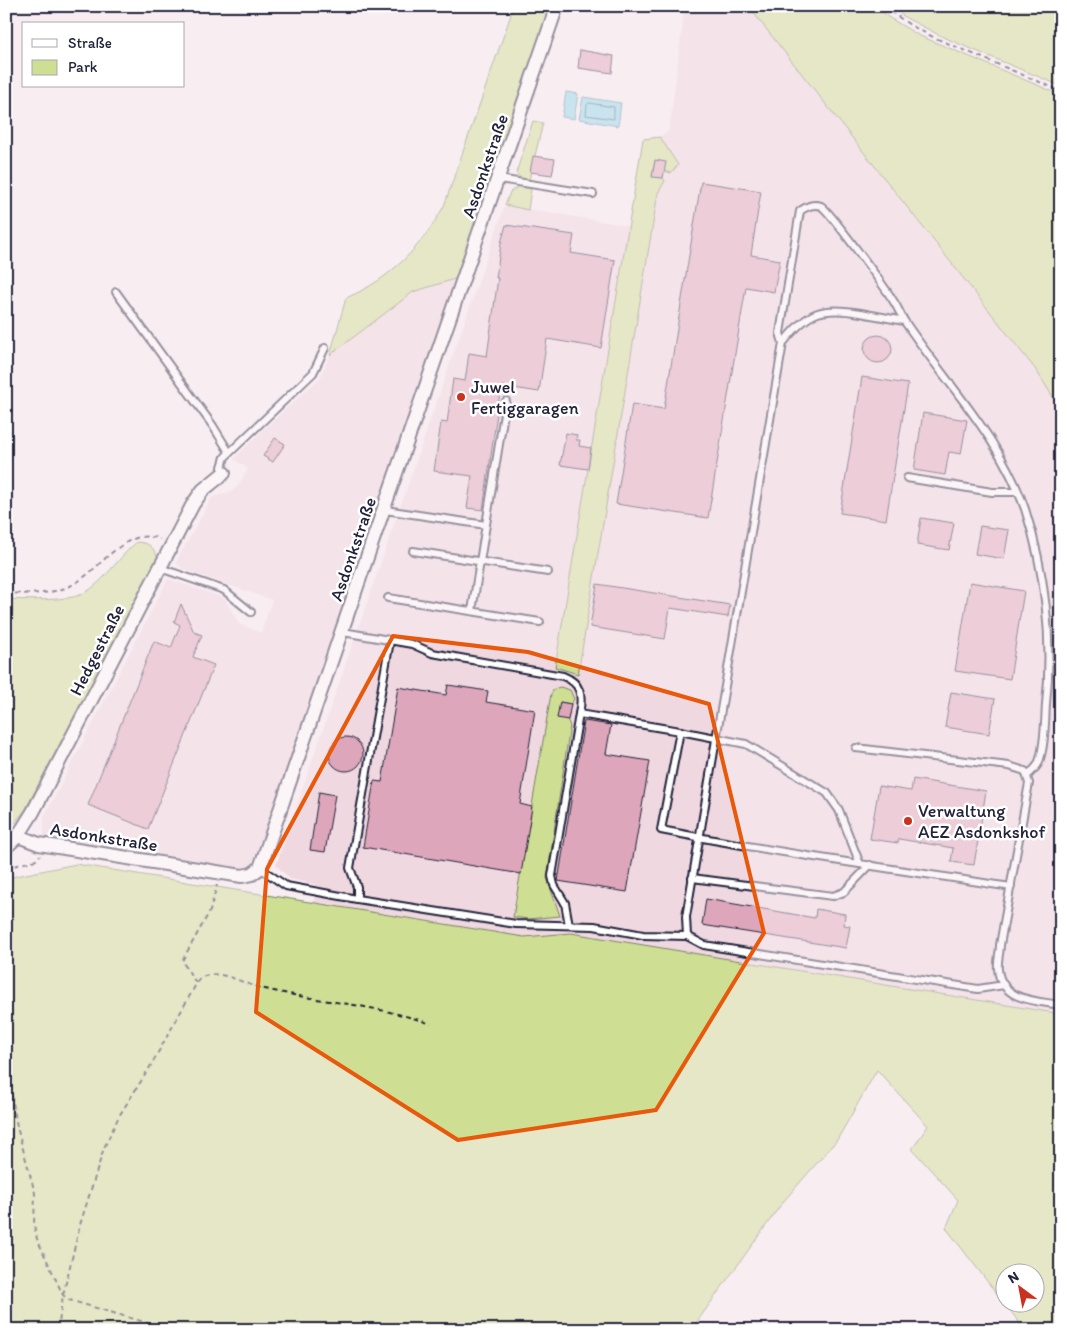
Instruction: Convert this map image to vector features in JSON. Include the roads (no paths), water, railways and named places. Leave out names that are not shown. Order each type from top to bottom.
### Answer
[{"type":"street","name":"Asdonkstraße","points":[[18,836],[42,844],[219,873],[247,876],[260,868],[558,6]]},
{"type":"street","name":"Hedgestraße","points":[[6,847],[18,836],[193,504],[204,490],[224,472]]},
{"type":"lane","points":[[499,179],[593,194]]},
{"type":"lane","points":[[687,936],[686,917],[692,878],[783,343],[780,333],[800,211],[808,205],[820,206],[828,213],[895,302],[904,321],[974,414],[994,446],[1017,492],[1036,546],[1042,579],[1046,624],[1048,688],[1038,763],[1028,775],[1025,814],[998,970],[1004,985],[1020,998],[1061,1005]]},
{"type":"lane","points":[[116,292],[214,426],[229,452]]},
{"type":"lane","points":[[783,343],[795,328],[811,316],[826,309],[843,310],[904,321]]},
{"type":"lane","points":[[224,472],[223,462],[229,452],[313,373],[325,348]]},
{"type":"lane","points":[[472,611],[506,401]]},
{"type":"lane","points":[[907,478],[992,492],[1017,492]]},
{"type":"lane","points":[[385,510],[486,525]]},
{"type":"lane","points":[[413,551],[548,572]]},
{"type":"lane","points":[[160,568],[224,590],[251,612]]},
{"type":"lane","points":[[388,598],[540,622]]},
{"type":"lane","points":[[343,632],[417,646],[432,653],[570,679],[580,689],[580,714],[552,876],[554,885],[565,903],[569,925]]},
{"type":"lane","points":[[357,899],[357,887],[350,868],[390,640]]},
{"type":"lane","points":[[580,714],[736,741],[755,748],[827,793],[839,810],[860,864]]},
{"type":"lane","points":[[680,731],[661,830],[860,864],[1011,887]]},
{"type":"lane","points":[[856,748],[1009,766],[1019,768],[1028,775]]},
{"type":"lane","points":[[692,878],[833,896],[844,892],[870,865]]},
{"type":"lane","points":[[260,868],[286,886],[357,899],[516,924],[594,926],[643,935],[687,936],[704,946],[978,989],[1004,985]]},
{"type":"water","points":[[566,92],[578,94],[574,119],[562,117]]},
{"type":"water","points":[[583,97],[621,103],[618,126],[579,119]]},
{"type":"place","name":"Juwel Fertiggaragen","points":[[461,397]]},
{"type":"place","name":"Verwaltung AEZ Asdonkshof","points":[[908,821]]}]
